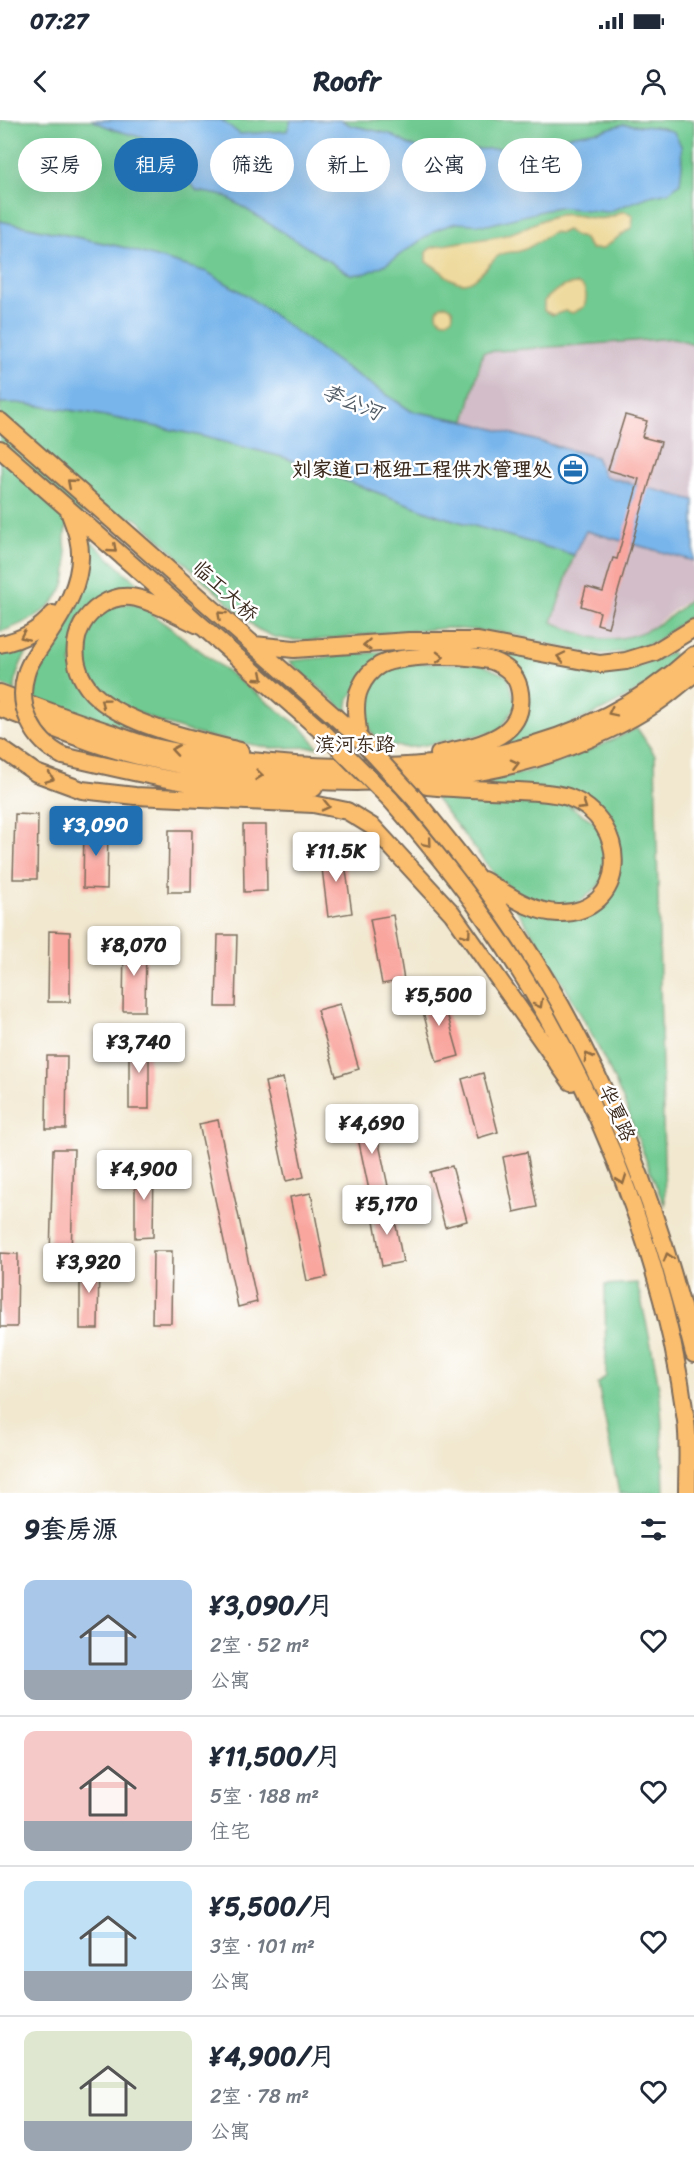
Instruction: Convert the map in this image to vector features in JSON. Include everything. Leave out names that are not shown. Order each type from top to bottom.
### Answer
[{"type":"main road","name":"临工大桥","points":[[0,421],[358,738],[416,799]]},
{"type":"main road","points":[[0,449],[203,627]]},
{"type":"main road","points":[[69,510],[78,538],[80,558],[78,574],[73,591],[55,626],[25,676],[22,702],[34,731],[47,745],[63,756],[146,775],[210,786],[292,790],[326,787],[353,781]]},
{"type":"main road","points":[[0,644],[10,642],[42,627],[73,591]]},
{"type":"main road","points":[[203,627],[139,599],[119,597],[112,599],[94,610],[83,621],[74,653],[78,669],[86,686],[114,710],[167,732],[299,765]]},
{"type":"main road","name":"华夏路","points":[[203,627],[326,735],[390,799],[447,867],[487,921],[529,986],[600,1124],[644,1240],[666,1321],[686,1423],[687,1493]]},
{"type":"main road","points":[[254,645],[294,649],[409,641],[478,641],[600,664],[626,662],[655,652],[694,628]]},
{"type":"main road","name":"滨河东路","points":[[0,693],[62,717],[154,747],[229,759],[299,765],[393,766],[483,758],[529,747],[575,730],[638,699],[672,675],[694,655]]},
{"type":"main road","points":[[358,738],[356,700],[372,670],[382,664],[407,657],[478,657],[495,662],[512,672],[519,684],[522,705],[514,723],[500,737],[485,743],[393,766]]},
{"type":"main road","name":"滨河东路","points":[[0,708],[149,759],[245,774],[300,779],[381,781],[470,773],[517,764],[568,748],[612,728],[661,700],[694,674]]},
{"type":"main road","points":[[0,748],[36,773],[82,790],[135,796],[314,804],[347,811],[373,826],[452,913],[600,1124]]},
{"type":"main road","points":[[381,781],[437,787],[543,792],[569,798],[587,808],[605,825],[615,854],[614,868],[603,893],[593,903],[568,912],[540,910],[524,904],[477,876]]},
{"type":"main road","name":"华夏路","points":[[416,799],[477,876],[522,940],[562,1006],[598,1075],[630,1146],[657,1219],[680,1294],[694,1354]]},
{"type":"shaded area","name":"刘家道口枢纽工程供水管理处","points":[[674,338],[694,344],[694,595],[648,630],[628,638],[613,640],[591,637],[552,622],[440,516],[483,352]]},
{"type":"green space","points":[[0,120],[694,120],[694,344],[674,338],[483,352],[465,421],[411,411],[340,364],[122,247],[0,221]]},
{"type":"green space","points":[[0,403],[18,403],[90,413],[197,435],[283,457],[440,516],[574,555],[552,622],[586,636],[606,639],[634,635],[672,615],[694,595],[694,613],[655,642],[632,650],[607,654],[560,647],[509,633],[448,628],[318,640],[291,640],[274,637],[257,629],[137,519],[113,513],[84,513],[73,516],[66,529],[66,579],[55,600],[36,616],[0,632]]},
{"type":"green space","points":[[87,538],[149,594],[107,594],[70,664],[137,726],[165,740],[31,698],[33,678],[88,554]]},
{"type":"green space","points":[[133,603],[144,608],[303,729],[318,747],[271,748],[204,736],[162,723],[125,707],[98,691],[81,661],[86,629],[109,606]]},
{"type":"green space","points":[[28,643],[32,646],[19,667],[15,691],[0,684],[0,652]]},
{"type":"green space","points":[[398,650],[386,655],[349,698],[347,712],[289,661]]},
{"type":"green space","points":[[499,650],[599,673],[636,667],[671,652],[677,659],[657,677],[611,706],[535,737],[484,753],[515,733],[525,716],[527,706],[528,696],[523,677],[511,662],[499,655]]},
{"type":"green space","points":[[404,663],[481,664],[507,676],[516,705],[500,730],[416,747],[395,746],[384,742],[368,728],[364,708],[365,697],[375,677]]},
{"type":"green space","points":[[637,728],[655,755],[665,1206],[621,1095],[598,1046],[558,975],[515,907],[590,911],[619,840],[613,826],[603,813],[484,785],[484,781],[563,761]]},
{"type":"green space","points":[[432,794],[485,795],[564,803],[593,821],[602,834],[606,865],[604,877],[597,887],[579,903],[562,906],[548,905],[528,899],[499,880]]},
{"type":"green space","points":[[637,1283],[660,1396],[664,1493],[619,1493],[598,1384],[606,1376],[605,1285]]},
{"type":"sand","points":[[621,212],[633,215],[632,227],[602,249],[591,249],[583,238],[567,230],[561,233],[552,232],[537,243],[520,251],[501,254],[477,277],[462,283],[452,280],[426,262],[426,252],[431,248],[505,235],[558,215],[604,218]]},
{"type":"sand","points":[[577,284],[585,290],[584,307],[573,313],[566,311],[553,315],[544,311],[544,301],[555,291]]},
{"type":"sand","points":[[445,305],[453,313],[445,321],[437,313]]},
{"type":"water","points":[[91,120],[221,120],[240,134],[287,131],[291,120],[341,120],[350,125],[390,134],[402,141],[402,192],[486,192],[486,149],[498,149],[498,192],[582,192],[582,138],[562,138],[624,124],[662,128],[674,132],[681,146],[682,165],[680,183],[669,192],[650,196],[607,212],[557,207],[488,225],[456,223],[438,229],[386,264],[367,273],[351,275],[225,196],[198,191],[198,138],[143,138]]},
{"type":"water","name":"李公河","points":[[0,221],[122,247],[207,272],[246,295],[340,364],[411,411],[465,421],[596,457],[604,476],[694,500],[694,561],[586,531],[574,555],[440,516],[283,457],[197,435],[90,413],[18,403],[0,403]]},
{"type":"building","points":[[625,415],[647,421],[642,437],[661,442],[608,627],[597,624],[600,612],[581,606],[586,587],[603,592],[613,558],[617,559],[639,479],[608,470]]},
{"type":"building","points":[[15,814],[38,815],[37,879],[13,879]]},
{"type":"building","points":[[243,825],[266,825],[267,891],[244,892]]},
{"type":"building","points":[[84,826],[108,826],[107,889],[83,888]]},
{"type":"building","points":[[169,830],[192,830],[191,892],[168,892]]},
{"type":"building","points":[[343,849],[352,913],[328,917],[320,852]]},
{"type":"building","points":[[393,915],[404,980],[382,984],[370,919]]},
{"type":"building","points":[[49,931],[70,932],[70,1002],[48,1002]]},
{"type":"building","points":[[218,935],[237,935],[235,1007],[216,1007]]},
{"type":"building","points":[[124,942],[146,943],[145,1011],[123,1011]]},
{"type":"building","points":[[441,992],[459,1056],[437,1062],[419,998]]},
{"type":"building","points":[[340,1004],[359,1069],[336,1076],[317,1010]]},
{"type":"building","points":[[129,1040],[149,1040],[149,1109],[129,1109]]},
{"type":"building","points":[[47,1056],[67,1056],[66,1129],[46,1129]]},
{"type":"building","points":[[483,1073],[498,1132],[478,1138],[462,1079]]},
{"type":"building","points":[[283,1078],[304,1177],[286,1181],[265,1082]]},
{"type":"building","points":[[218,1120],[257,1302],[238,1307],[199,1124]]},
{"type":"building","points":[[374,1120],[388,1186],[369,1190],[355,1124]]},
{"type":"building","points":[[53,1149],[74,1149],[71,1256],[50,1255]]},
{"type":"building","points":[[527,1152],[537,1207],[514,1212],[503,1157]]},
{"type":"building","points":[[135,1166],[154,1166],[153,1237],[135,1238]]},
{"type":"building","points":[[452,1166],[467,1221],[445,1227],[430,1172]]},
{"type":"building","points":[[311,1193],[327,1277],[307,1281],[290,1197]]},
{"type":"building","points":[[392,1205],[403,1262],[382,1266],[372,1209]]},
{"type":"building","points":[[153,1251],[172,1251],[171,1323],[152,1323]]},
{"type":"building","points":[[0,1253],[18,1254],[17,1327],[0,1327]]},
{"type":"building","points":[[80,1259],[99,1259],[98,1329],[80,1329]]},
{"type":"place","name":"刘家道口枢纽工程供水管理处","points":[[573,469]]}]
